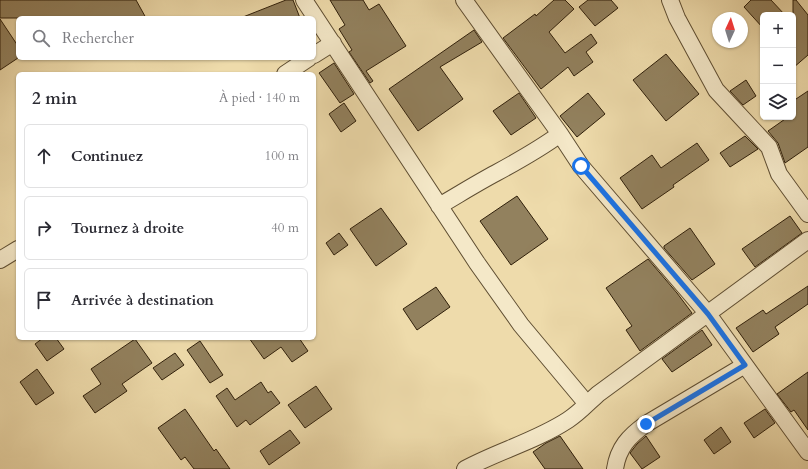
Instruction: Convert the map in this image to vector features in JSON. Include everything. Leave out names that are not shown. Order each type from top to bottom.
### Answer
[{"type":"street","points":[[304,0],[315,16]]},
{"type":"street","points":[[464,0],[560,134],[581,166],[708,314],[808,452]]},
{"type":"street","points":[[670,0],[677,18],[716,90],[769,147],[779,174],[808,214]]},
{"type":"street","points":[[316,18],[477,263],[521,325],[587,404]]},
{"type":"street","points":[[316,54],[333,43]]},
{"type":"street","points":[[288,72],[306,60]]},
{"type":"street","points":[[439,206],[532,153],[560,134]]},
{"type":"street","points":[[465,469],[486,458],[541,435],[577,414],[598,394],[808,240]]},
{"type":"street","points":[[0,260],[16,250]]},
{"type":"street","points":[[615,469],[616,457],[631,435],[646,424],[745,365]]},
{"type":"building","points":[[0,0],[136,0],[145,16],[16,16],[16,18],[0,18]]},
{"type":"building","points":[[286,0],[293,0],[299,16],[246,16]]},
{"type":"building","points":[[330,0],[363,0],[369,10],[379,4],[406,46],[366,71],[373,81],[370,83],[349,52],[352,50],[339,29],[345,25]]},
{"type":"building","points":[[554,0],[565,0],[574,9],[549,32],[565,53],[591,34],[597,43],[586,52],[593,62],[574,76],[568,67],[541,89],[503,38],[535,14],[536,16]]},
{"type":"building","points":[[588,0],[611,0],[618,8],[595,26],[579,7]]},
{"type":"building","points":[[751,0],[771,0],[782,12],[760,12],[760,25],[744,7]]},
{"type":"building","points":[[793,0],[796,0],[808,15],[808,55],[796,65],[796,12],[793,12]]},
{"type":"building","points":[[0,19],[16,43],[16,59],[0,70]]},
{"type":"building","points":[[474,30],[482,42],[440,67],[463,99],[418,131],[389,89]]},
{"type":"building","points":[[666,54],[699,94],[666,121],[633,80]]},
{"type":"building","points":[[334,63],[354,94],[340,103],[319,73]]},
{"type":"building","points":[[746,80],[756,96],[743,105],[730,91]]},
{"type":"building","points":[[808,91],[808,147],[785,163],[778,143],[768,131],[784,120],[796,120],[796,99]]},
{"type":"building","points":[[519,93],[536,118],[511,135],[493,111]]},
{"type":"building","points":[[588,93],[605,114],[577,137],[560,116]]},
{"type":"building","points":[[344,103],[356,121],[341,132],[329,114]]},
{"type":"building","points":[[745,136],[758,149],[730,167],[720,153]]},
{"type":"building","points":[[697,143],[709,160],[642,209],[620,178],[652,155],[661,168]]},
{"type":"building","points":[[517,196],[548,239],[511,265],[480,221]]},
{"type":"building","points":[[381,208],[407,244],[376,266],[350,229]]},
{"type":"building","points":[[790,216],[802,233],[755,267],[742,249]]},
{"type":"building","points":[[690,228],[715,264],[692,280],[664,248],[664,246]]},
{"type":"building","points":[[339,233],[348,245],[334,255],[326,243]]},
{"type":"building","points":[[648,259],[692,313],[640,351],[626,330],[632,326],[606,288]]},
{"type":"building","points":[[808,286],[808,304],[775,327],[779,334],[753,352],[736,328],[763,310],[766,314]]},
{"type":"building","points":[[436,287],[450,307],[417,330],[403,309]]},
{"type":"building","points":[[702,330],[712,345],[672,372],[662,359]]},
{"type":"building","points":[[40,340],[57,340],[64,349],[47,361],[35,344]]},
{"type":"building","points":[[134,340],[136,340],[152,363],[122,384],[127,391],[95,413],[83,396],[101,384],[91,369]]},
{"type":"building","points":[[250,340],[300,340],[308,351],[292,362],[281,347],[264,359]]},
{"type":"building","points":[[200,341],[223,375],[210,383],[187,350]]},
{"type":"building","points":[[175,353],[184,365],[162,380],[153,368]]},
{"type":"building","points":[[37,369],[54,393],[36,405],[20,382]]},
{"type":"building","points":[[808,372],[808,430],[794,410],[791,412],[777,394]]},
{"type":"building","points":[[261,382],[268,393],[271,391],[280,403],[250,425],[246,420],[237,427],[216,396],[227,388],[235,400]]},
{"type":"building","points":[[316,386],[332,409],[305,428],[288,405]]},
{"type":"building","points":[[185,409],[214,451],[216,449],[230,469],[194,469],[185,457],[181,460],[158,428]]},
{"type":"building","points":[[765,409],[775,423],[754,438],[744,423]]},
{"type":"building","points":[[721,427],[731,442],[714,454],[704,440]]},
{"type":"building","points":[[290,430],[300,443],[269,465],[260,451]]},
{"type":"building","points":[[560,436],[583,469],[545,469],[533,452]]},
{"type":"building","points":[[646,436],[660,457],[642,469],[630,453]]},
{"type":"route","points":[[581,166],[708,314],[745,365],[646,424]]}]
